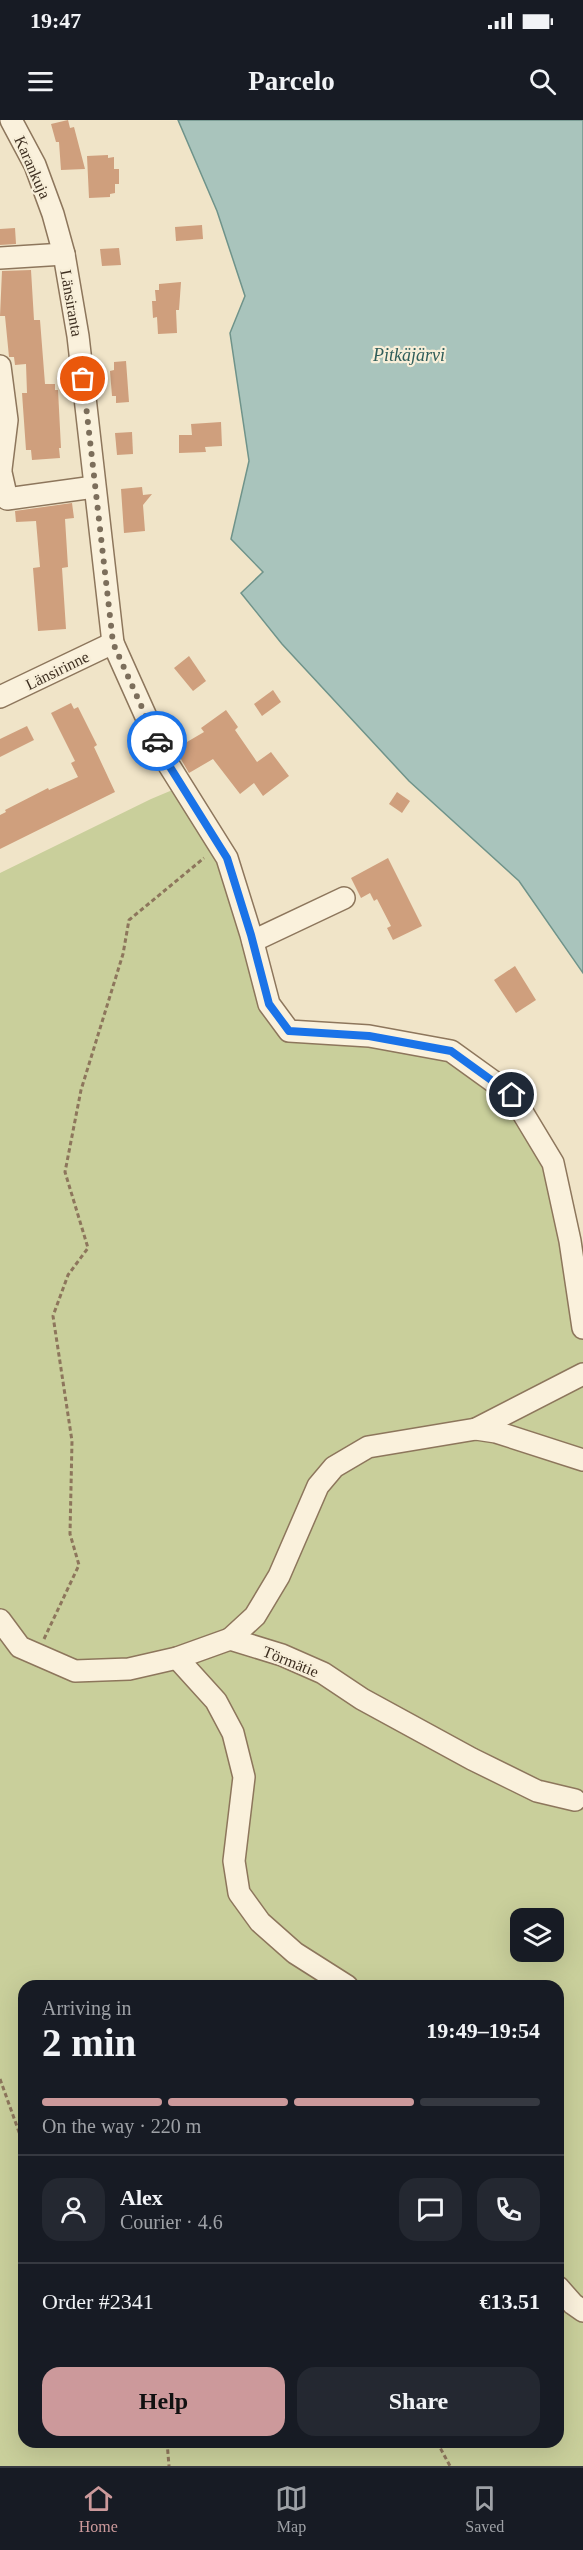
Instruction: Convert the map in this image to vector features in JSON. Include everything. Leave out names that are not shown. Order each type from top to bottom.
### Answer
[{"type":"street","name":"Karankuja","points":[[11,120],[35,165],[53,214]]},
{"type":"street","name":"Länsiranta","points":[[53,214],[64,254],[78,336],[113,643],[165,759],[227,858],[253,941],[269,1004],[289,1031],[369,1036],[451,1051],[512,1095],[553,1163],[570,1241],[583,1328]]},
{"type":"street","points":[[0,258],[64,254]]},
{"type":"street","points":[[0,366],[7,420],[1,468],[8,499],[94,487]]},
{"type":"street","name":"Länsirinne","points":[[0,697],[113,643]]},
{"type":"street","points":[[253,941],[344,898]]},
{"type":"street","points":[[476,1429],[583,1374]]},
{"type":"street","points":[[0,1620],[20,1647],[75,1671],[129,1669],[177,1658],[230,1639],[255,1616],[279,1576],[318,1486],[334,1467],[368,1447],[476,1429],[496,1431],[583,1460]]},
{"type":"street","name":"Törmätie","points":[[230,1639],[282,1655],[323,1673],[362,1699],[472,1759],[537,1791],[575,1800]]},
{"type":"street","points":[[177,1658],[216,1701],[233,1733],[239,1755],[244,1777],[234,1861],[239,1893],[260,1922],[295,1953],[338,1980]]},
{"type":"street","points":[[564,2294],[583,2311]]},
{"type":"path","points":[[37,1654],[79,1565],[70,1534],[72,1441],[53,1316],[68,1275],[88,1248],[65,1172],[81,1090],[123,954],[129,920],[219,846]]},
{"type":"path","points":[[0,2079],[18,2128]]},
{"type":"path","points":[[168,2448],[169,2466]]},
{"type":"path","points":[[440,2448],[450,2466]]},
{"type":"green space","points":[[182,786],[219,846],[289,1031],[451,1051],[512,1095],[553,1163],[583,1328],[583,2466],[0,2466],[0,873]]},
{"type":"water","name":"Pitkäjärvi","points":[[178,120],[583,120],[583,973],[519,881],[409,781],[282,644],[241,593],[263,572],[231,539],[249,461],[230,333],[245,296],[217,211]]},
{"type":"building","points":[[68,120],[70,128],[74,127],[85,169],[61,170],[59,142],[56,142],[51,124]]},
{"type":"building","points":[[108,155],[108,158],[114,157],[114,169],[119,169],[119,184],[115,184],[115,193],[110,194],[110,197],[89,198],[87,156]]},
{"type":"building","points":[[202,225],[203,239],[176,241],[175,227]]},
{"type":"building","points":[[15,228],[16,244],[0,245],[0,229]]},
{"type":"building","points":[[119,248],[121,265],[102,266],[100,249]]},
{"type":"building","points":[[31,270],[34,320],[40,320],[45,384],[55,384],[55,390],[58,390],[60,458],[32,460],[31,450],[26,450],[22,393],[27,393],[26,364],[15,365],[14,357],[9,357],[5,316],[0,316],[2,271]]},
{"type":"building","points":[[181,282],[179,310],[176,310],[177,333],[158,334],[157,317],[153,318],[152,301],[156,301],[155,290],[159,290],[159,284]]},
{"type":"building","points":[[126,361],[129,402],[116,403],[116,396],[112,396],[110,371],[114,370],[114,362]]},
{"type":"building","points":[[221,422],[222,446],[205,447],[206,452],[179,453],[179,435],[192,435],[191,424]]},
{"type":"building","points":[[132,432],[133,454],[117,455],[115,433]]},
{"type":"building","points":[[142,487],[143,495],[152,494],[143,505],[145,531],[124,533],[121,489]]},
{"type":"building","points":[[72,503],[74,518],[65,519],[68,567],[62,568],[66,629],[38,631],[33,568],[40,567],[36,521],[16,522],[15,511]]},
{"type":"building","points":[[189,656],[206,681],[193,691],[174,668]]},
{"type":"building","points":[[273,690],[281,702],[262,716],[254,704]]},
{"type":"building","points":[[71,703],[74,709],[78,707],[97,745],[94,747],[115,792],[0,849],[0,815],[6,812],[5,810],[48,788],[49,790],[78,777],[71,763],[75,761],[51,713]]},
{"type":"building","points":[[226,710],[238,727],[235,730],[257,762],[271,752],[289,776],[263,796],[254,783],[240,794],[213,759],[189,773],[175,749],[204,732],[201,728]]},
{"type":"building","points":[[27,726],[34,740],[0,757],[0,739]]},
{"type":"building","points":[[397,792],[410,801],[402,813],[389,804]]},
{"type":"building","points":[[388,858],[422,926],[393,940],[387,928],[391,926],[377,899],[374,901],[370,893],[361,898],[351,878]]},
{"type":"building","points":[[515,966],[536,1000],[516,1013],[494,980]]},
{"type":"way so far","points":[[83,379],[113,643],[157,741]]},
{"type":"route","points":[[157,741],[165,759],[227,858],[269,1004],[289,1031],[369,1036],[451,1051],[512,1095]]}]
